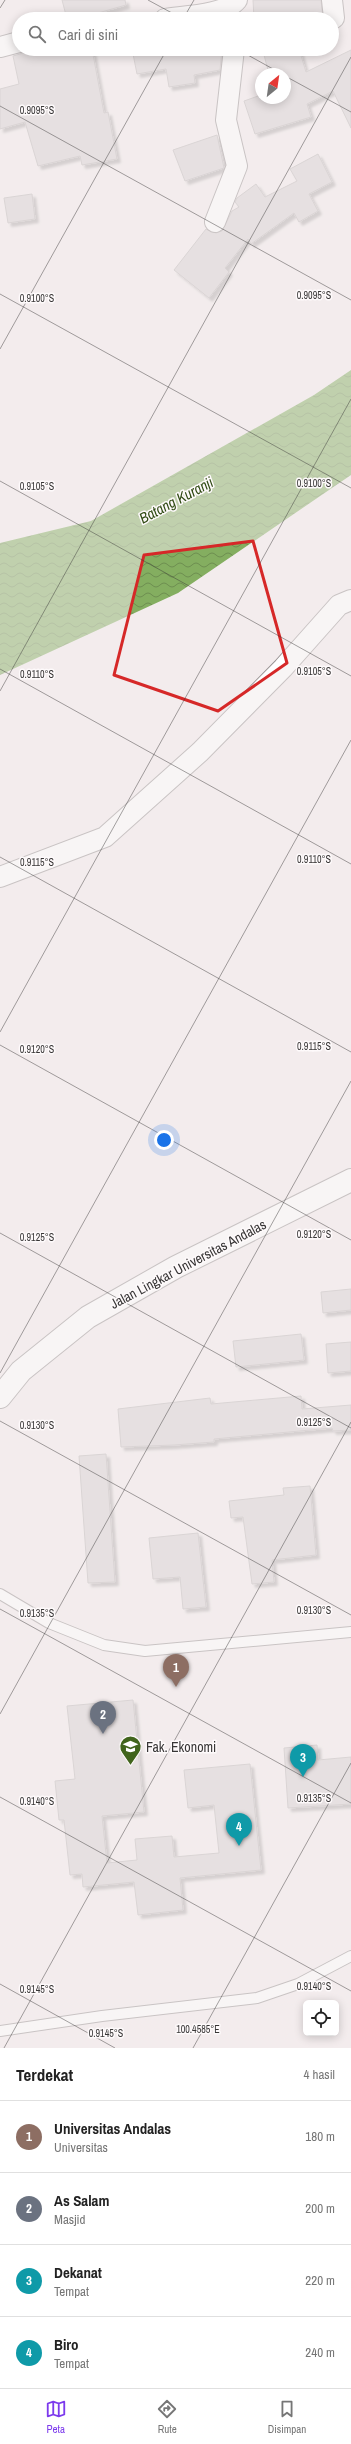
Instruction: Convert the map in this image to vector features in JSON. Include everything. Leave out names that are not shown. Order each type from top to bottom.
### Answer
[{"type":"street","points":[[209,12],[221,10],[234,4],[237,0]]},
{"type":"street","points":[[239,12],[241,0]]},
{"type":"street","points":[[0,47],[12,44]]},
{"type":"street","points":[[215,222],[237,166],[226,120],[233,56]]},
{"type":"street","points":[[0,877],[105,837],[200,752],[283,668],[339,605],[351,600]]},
{"type":"street","name":"Jalan Lingkar Universitas Andalas","points":[[0,1397],[21,1371],[88,1317],[176,1267],[347,1186]]},
{"type":"lane","points":[[0,1594],[49,1623],[104,1645],[145,1651],[351,1632]]},
{"type":"lane","points":[[0,2031],[102,2016],[257,1998],[298,1984],[351,1956]]},
{"type":"highlighted area","points":[[253,541],[287,663],[218,711],[114,675],[144,555]]},
{"type":"water","name":"Batang Kuranji","points":[[351,370],[351,475],[178,593],[0,675],[0,543],[91,521],[314,395]]},
{"type":"building","points":[[62,0],[125,0],[126,5],[102,12],[65,12]]},
{"type":"building","points":[[253,0],[321,0],[322,12],[254,12]]},
{"type":"building","points":[[351,50],[351,128],[333,91],[307,104],[311,117],[255,134],[244,101],[255,97],[255,104],[291,104],[291,68],[267,68],[264,56],[301,56],[306,72]]},
{"type":"building","points":[[13,56],[93,56],[104,113],[108,112],[117,159],[82,165],[80,156],[38,166],[25,122],[0,129],[0,89],[19,84]]},
{"type":"building","points":[[133,56],[221,56],[220,70],[194,75],[195,83],[169,87],[166,69],[137,74]]},
{"type":"building","points":[[217,135],[224,168],[185,181],[173,150]]},
{"type":"building","points":[[318,154],[332,182],[309,194],[318,211],[299,222],[294,213],[251,244],[248,239],[225,268],[229,272],[209,298],[174,270],[206,229],[216,233],[222,231],[232,211],[239,207],[235,202],[237,198],[256,184],[265,197],[297,181],[290,169]]},
{"type":"building","points":[[32,194],[35,219],[8,223],[4,198]]},
{"type":"building","points":[[351,1289],[351,1310],[323,1313],[321,1292]]},
{"type":"building","points":[[301,1334],[304,1360],[236,1367],[233,1341]]},
{"type":"building","points":[[351,1342],[351,1371],[328,1373],[326,1344]]},
{"type":"building","points":[[301,1396],[302,1409],[351,1405],[351,1430],[333,1431],[332,1428],[214,1439],[214,1442],[121,1447],[118,1409],[210,1398],[211,1404]]},
{"type":"building","points":[[106,1454],[115,1582],[88,1583],[79,1456]]},
{"type":"building","points":[[310,1486],[316,1555],[272,1560],[274,1582],[252,1584],[243,1517],[231,1518],[229,1501],[284,1495],[283,1488]]},
{"type":"building","points":[[198,1533],[206,1607],[183,1609],[180,1577],[153,1579],[149,1538]]},
{"type":"building","points":[[133,1700],[144,1812],[102,1816],[107,1863],[137,1860],[135,1839],[172,1836],[174,1857],[219,1853],[214,1805],[188,1808],[184,1770],[250,1764],[261,1870],[180,1878],[183,1910],[138,1915],[134,1882],[83,1887],[82,1874],[70,1875],[64,1820],[59,1820],[55,1781],[75,1779],[67,1706]]},
{"type":"building","points":[[317,1745],[318,1760],[351,1757],[351,1804],[288,1808],[284,1748]]},
{"type":"place","name":"Universitas Andalas","points":[[176,1687]]},
{"type":"place","name":"As Salam","points":[[103,1734]]},
{"type":"place","name":"Fak. Ekonomi","points":[[131,1766]]},
{"type":"place","name":"Dekanat","points":[[303,1777]]},
{"type":"place","name":"Biro","points":[[239,1846]]}]
